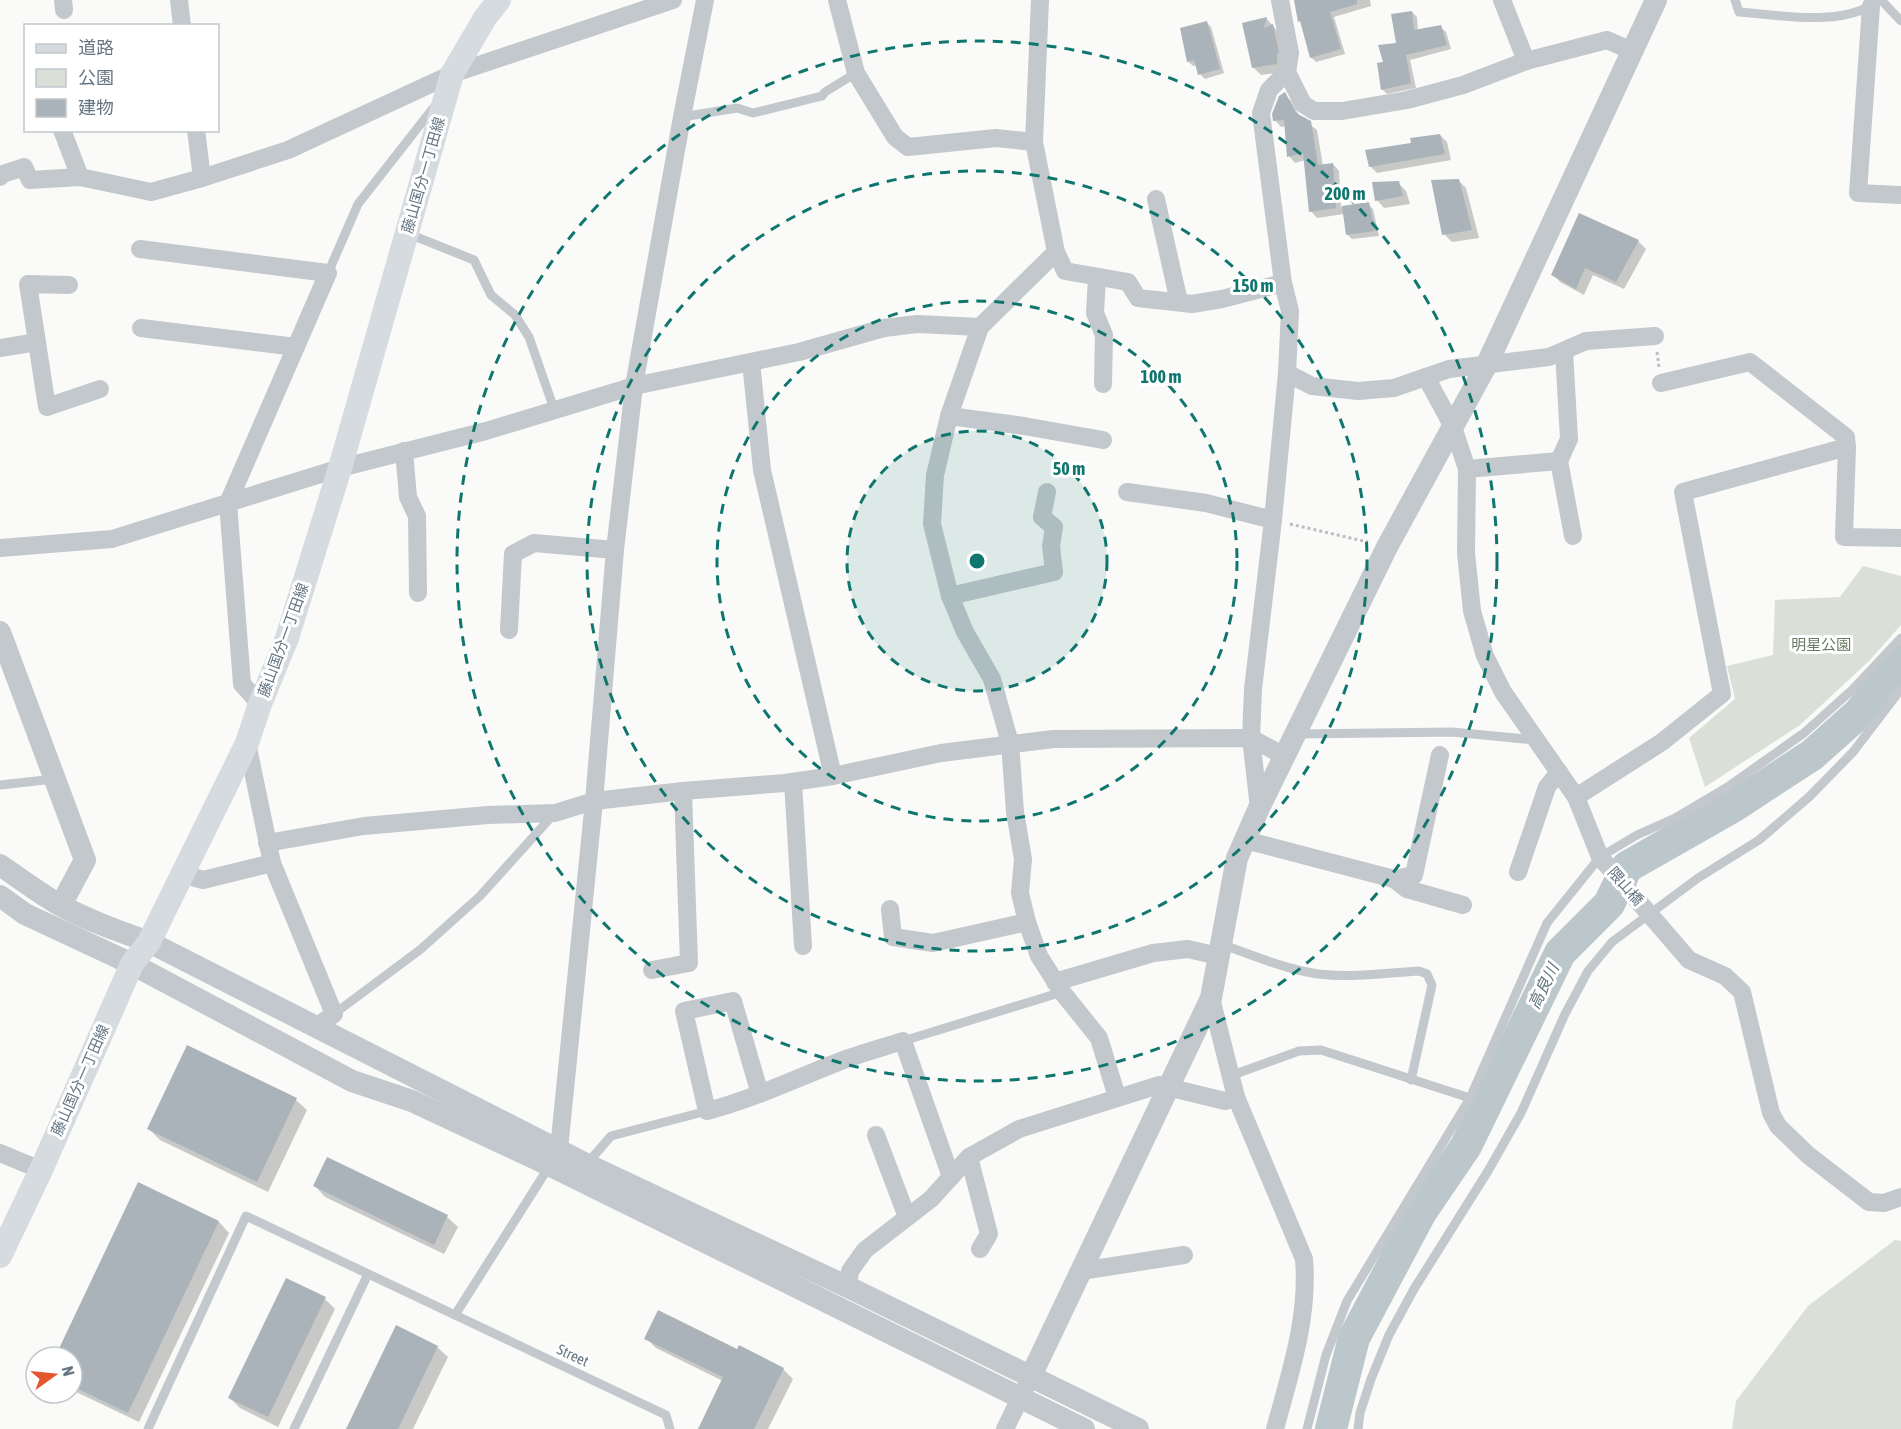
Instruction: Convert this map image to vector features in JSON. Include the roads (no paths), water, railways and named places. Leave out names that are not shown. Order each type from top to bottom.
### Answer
[{"type":"main road","name":"藤山国分一丁田線","points":[[0,1256],[132,964],[149,942],[247,743],[287,638],[340,468],[450,83],[489,6]]},
{"type":"street","points":[[179,0],[182,24]]},
{"type":"street","points":[[0,177],[24,167],[30,180],[80,177],[151,192],[288,150],[450,83],[673,0]]},
{"type":"street","points":[[554,1157],[594,801],[615,550],[634,386],[681,117],[705,0]]},
{"type":"street","points":[[837,0],[856,74],[895,137],[908,147],[996,138],[1034,142]]},
{"type":"street","points":[[1040,0],[1034,142],[1056,252],[1065,271],[1128,282],[1138,298],[1192,304],[1222,299],[1283,283]]},
{"type":"street","points":[[1280,0],[1290,53],[1287,72],[1303,105],[1314,111],[1342,111],[1407,100],[1463,85],[1526,61],[1607,40],[1632,51]]},
{"type":"street","points":[[1502,0],[1526,61]]},
{"type":"street","points":[[1005,1429],[1211,998],[1237,858],[1259,808],[1387,547],[1487,364],[1656,0]]},
{"type":"street","points":[[1877,2],[1858,193],[1901,195]]},
{"type":"street","points":[[1259,808],[1251,738],[1253,689],[1273,520],[1287,373],[1290,311],[1283,283],[1261,113],[1269,90],[1287,72]]},
{"type":"street","points":[[63,132],[80,177]]},
{"type":"street","points":[[196,132],[202,178]]},
{"type":"street","points":[[1156,198],[1179,302]]},
{"type":"street","points":[[140,249],[328,273],[228,503],[242,684],[260,704]]},
{"type":"street","points":[[1056,252],[980,327],[949,416],[934,475],[932,524],[950,596],[965,632],[992,679],[1010,743],[1015,812],[1023,860],[1020,893],[1027,922],[1039,957],[1098,1038],[1117,1097]]},
{"type":"street","points":[[1097,277],[1095,313],[1104,335],[1103,384]]},
{"type":"street","points":[[69,285],[28,284],[47,407],[100,389]]},
{"type":"street","points":[[0,548],[112,538],[340,468],[486,431],[634,386],[841,342],[884,328],[917,324],[980,327]]},
{"type":"street","points":[[141,328],[296,347]]},
{"type":"street","points":[[1287,373],[1312,386],[1358,391],[1394,388],[1449,369],[1549,357],[1586,341],[1655,336]]},
{"type":"street","points":[[0,348],[37,342]]},
{"type":"street","points":[[1564,351],[1569,439],[1559,461],[1573,536]]},
{"type":"street","points":[[751,362],[762,470],[833,776]]},
{"type":"street","points":[[1661,383],[1750,362],[1846,437],[1844,537],[1901,538]]},
{"type":"street","points":[[1426,377],[1453,427],[1467,469],[1466,553],[1472,611],[1485,656],[1503,692],[1576,797],[1600,857]]},
{"type":"street","points":[[949,416],[1103,440]]},
{"type":"street","points":[[1576,797],[1662,742],[1722,694],[1683,492],[1847,447]]},
{"type":"street","points":[[404,452],[408,497],[417,516],[418,593]]},
{"type":"street","points":[[1467,469],[1559,461]]},
{"type":"street","points":[[950,596],[1054,572],[1052,546],[1054,527],[1042,517],[1047,492]]},
{"type":"street","points":[[1127,492],[1206,503],[1273,520]]},
{"type":"street","points":[[509,630],[513,554],[534,543],[615,550]]},
{"type":"street","points":[[0,632],[85,860],[61,905]]},
{"type":"street","points":[[267,843],[364,826],[488,815],[555,813],[594,801],[792,782],[833,776],[941,753],[1053,739],[1251,738],[1284,756]]},
{"type":"street","points":[[247,743],[272,863],[334,1014],[316,1027]]},
{"type":"street","points":[[1394,879],[1414,875],[1440,755]]},
{"type":"street","points":[[1518,872],[1547,787],[1559,772]]},
{"type":"street","points":[[792,782],[802,946]]},
{"type":"street","points":[[651,970],[688,963],[683,791]]},
{"type":"street","points":[[1245,840],[1394,879],[1407,889],[1463,905]]},
{"type":"street","name":"隈山橋","points":[[1600,857],[1689,960],[1725,976],[1742,992],[1771,1113],[1778,1126],[1808,1155],[1869,1202],[1884,1203],[1901,1197]]},
{"type":"street","points":[[182,874],[203,880],[272,863]]},
{"type":"street","points":[[0,865],[61,905],[149,942],[316,1027],[554,1157],[1084,1429]]},
{"type":"street","points":[[0,896],[25,914],[132,964],[352,1081],[412,1101],[554,1157],[588,1165],[848,1287],[1138,1429]]},
{"type":"street","points":[[890,909],[893,937],[933,943],[1027,922]]},
{"type":"street","points":[[1059,987],[1153,953],[1188,949],[1219,950]]},
{"type":"street","points":[[1211,998],[1236,1097],[1304,1260],[1306,1283],[1301,1328],[1275,1429]]},
{"type":"street","points":[[760,1094],[733,1001],[684,1011],[707,1111],[760,1094],[846,1059],[903,1041],[951,1177]]},
{"type":"street","points":[[848,1287],[850,1271],[865,1250],[931,1199],[969,1157],[1019,1129],[1159,1085],[1225,1101],[1236,1097]]},
{"type":"street","points":[[876,1135],[907,1217]]},
{"type":"street","points":[[0,1153],[40,1170]]},
{"type":"street","points":[[969,1157],[989,1234],[980,1249]]},
{"type":"street","points":[[1081,1271],[1184,1255]]},
{"type":"lane","points":[[1735,0],[1739,12],[1833,18],[1877,2],[1901,21]]},
{"type":"lane","points":[[681,117],[737,108],[753,113],[822,96],[856,74]]},
{"type":"lane","points":[[328,273],[358,204],[450,83]]},
{"type":"lane","points":[[407,233],[474,260],[491,295],[515,315],[529,337],[554,409]]},
{"type":"lane","points":[[1307,1429],[1326,1355],[1347,1301],[1470,1098],[1547,923],[1600,857],[1637,834],[1675,818],[1729,786],[1804,734],[1852,690],[1901,638]]},
{"type":"lane","points":[[1358,1429],[1360,1413],[1371,1378],[1389,1335],[1521,1113],[1565,1014],[1588,971],[1612,942],[1698,878],[1759,840],[1809,797],[1853,752],[1901,689]]},
{"type":"lane","points":[[1295,734],[1452,732],[1536,740]]},
{"type":"lane","points":[[0,785],[55,779]]},
{"type":"lane","points":[[334,1014],[421,949],[480,896],[555,813]]},
{"type":"lane","points":[[1219,950],[1318,974],[1362,975],[1419,971],[1427,974],[1432,985],[1412,1080]]},
{"type":"lane","points":[[903,1041],[1059,987]]},
{"type":"lane","points":[[1230,1076],[1299,1052],[1321,1050],[1470,1098]]},
{"type":"lane","points":[[588,1165],[611,1136],[707,1111]]},
{"type":"lane","points":[[455,1315],[554,1157]]},
{"type":"lane","name":"Street","points":[[148,1429],[246,1216],[666,1415],[670,1429]]},
{"type":"lane","points":[[294,1429],[368,1274]]},
{"type":"waterway","name":"高良川","points":[[1331,1429],[1354,1338],[1421,1212],[1466,1146],[1560,953],[1609,904],[1627,867],[1734,806],[1812,755],[1858,714],[1901,661]]},
{"type":"park label","name":"明星公園","points":[[1821,644]]}]
